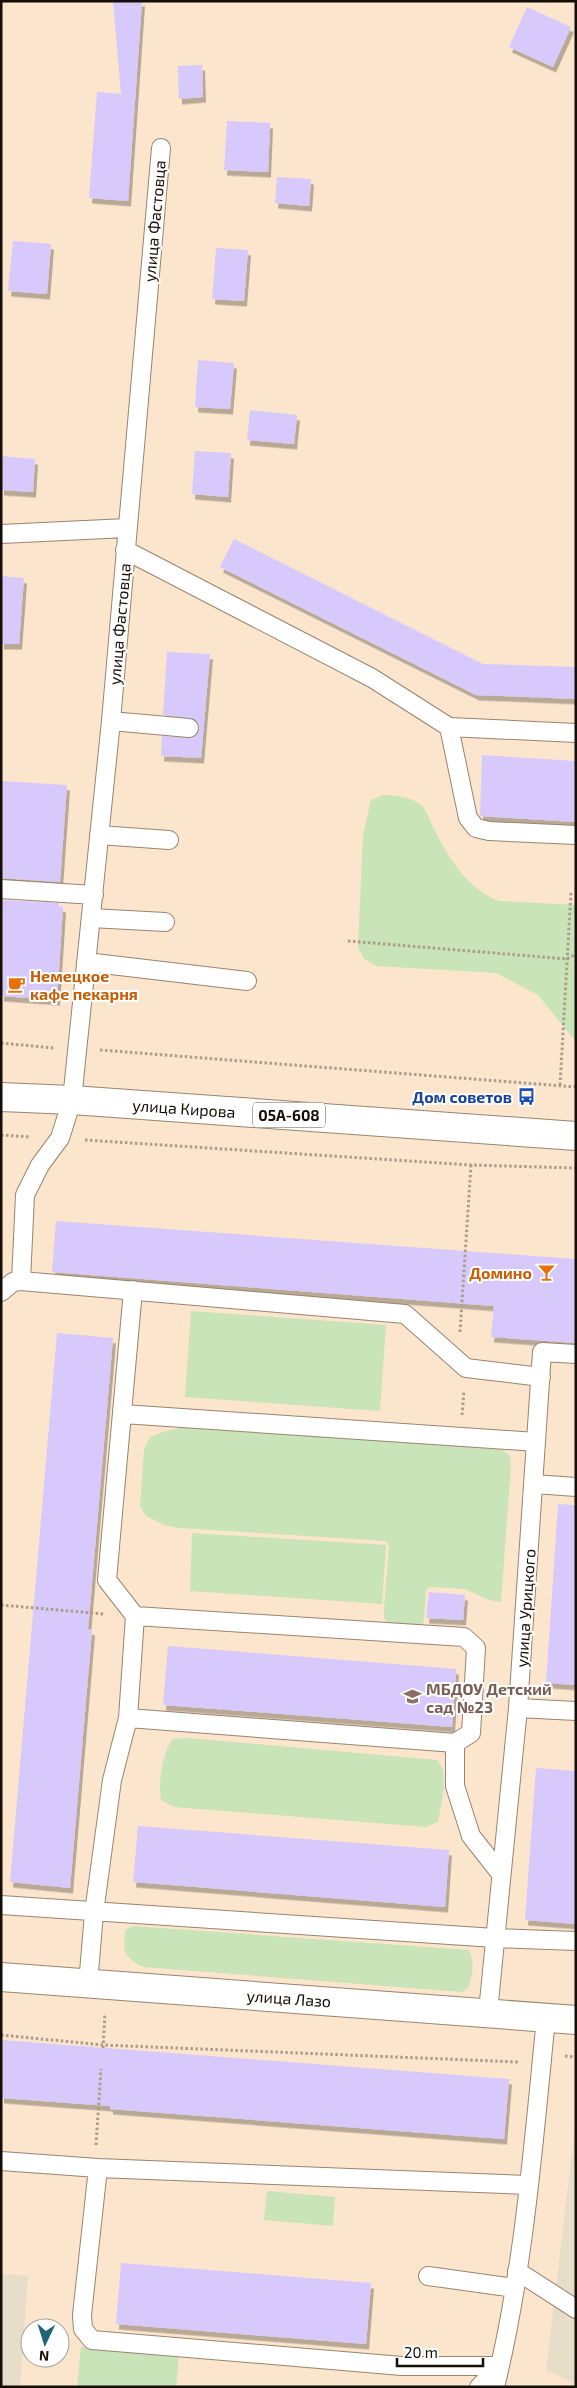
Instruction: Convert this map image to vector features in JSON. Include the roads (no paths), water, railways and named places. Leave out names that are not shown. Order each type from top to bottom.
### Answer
[{"type":"main road","name":"улица Кирова","points":[[1,1097],[72,1100],[576,1136]]},
{"type":"main road","name":"улица Лазо","points":[[1,1977],[576,2020]]},
{"type":"lane","name":"улица Фастовца","points":[[22,1281],[25,1195],[40,1165],[60,1138],[72,1100],[111,721],[161,148]]},
{"type":"lane","points":[[1,534],[127,528]]},
{"type":"lane","points":[[125,550],[372,678],[449,727],[576,733]]},
{"type":"lane","points":[[111,721],[189,728]]},
{"type":"lane","points":[[449,727],[468,818],[476,828],[489,831],[576,835]]},
{"type":"lane","points":[[99,835],[169,840]]},
{"type":"lane","points":[[1,889],[94,895]]},
{"type":"lane","points":[[91,918],[165,922]]},
{"type":"lane","points":[[86,962],[247,980]]},
{"type":"lane","points":[[1,1292],[13,1282],[22,1281],[405,1314],[466,1368],[541,1378]]},
{"type":"lane","points":[[88,1984],[94,1913],[112,1780],[128,1718],[135,1616],[107,1580],[123,1414],[132,1290]]},
{"type":"lane","name":"улица Урицкого","points":[[488,2012],[500,1874],[518,1708],[542,1352],[576,1354]]},
{"type":"lane","points":[[123,1414],[536,1442]]},
{"type":"lane","points":[[534,1484],[576,1487]]},
{"type":"lane","points":[[128,1718],[455,1742],[471,1733],[476,1648],[464,1637],[135,1616]]},
{"type":"lane","points":[[518,1708],[576,1711]]},
{"type":"lane","points":[[455,1742],[454,1786],[468,1828],[471,1836],[500,1874]]},
{"type":"lane","points":[[1,1905],[94,1913],[495,1938],[576,1941]]},
{"type":"lane","points":[[495,2387],[515,2280],[528,2185],[546,2018]]},
{"type":"lane","points":[[1,2161],[96,2168],[528,2185]]},
{"type":"lane","points":[[96,2168],[82,2315],[83,2329],[92,2340],[402,2366],[500,2366]]},
{"type":"lane","points":[[428,2276],[515,2280],[576,2309]]},
{"type":"lane","points":[[479,2387],[500,2366]]},
{"type":"place","name":"Немецкое кафе пекарня","points":[[16,984]]},
{"type":"place","name":"Дом советов","points":[[526,1096]]},
{"type":"place","name":"Домино","points":[[546,1272]]},
{"type":"place","name":"МБДОУ Детский сад №23","points":[[412,1697]]}]
